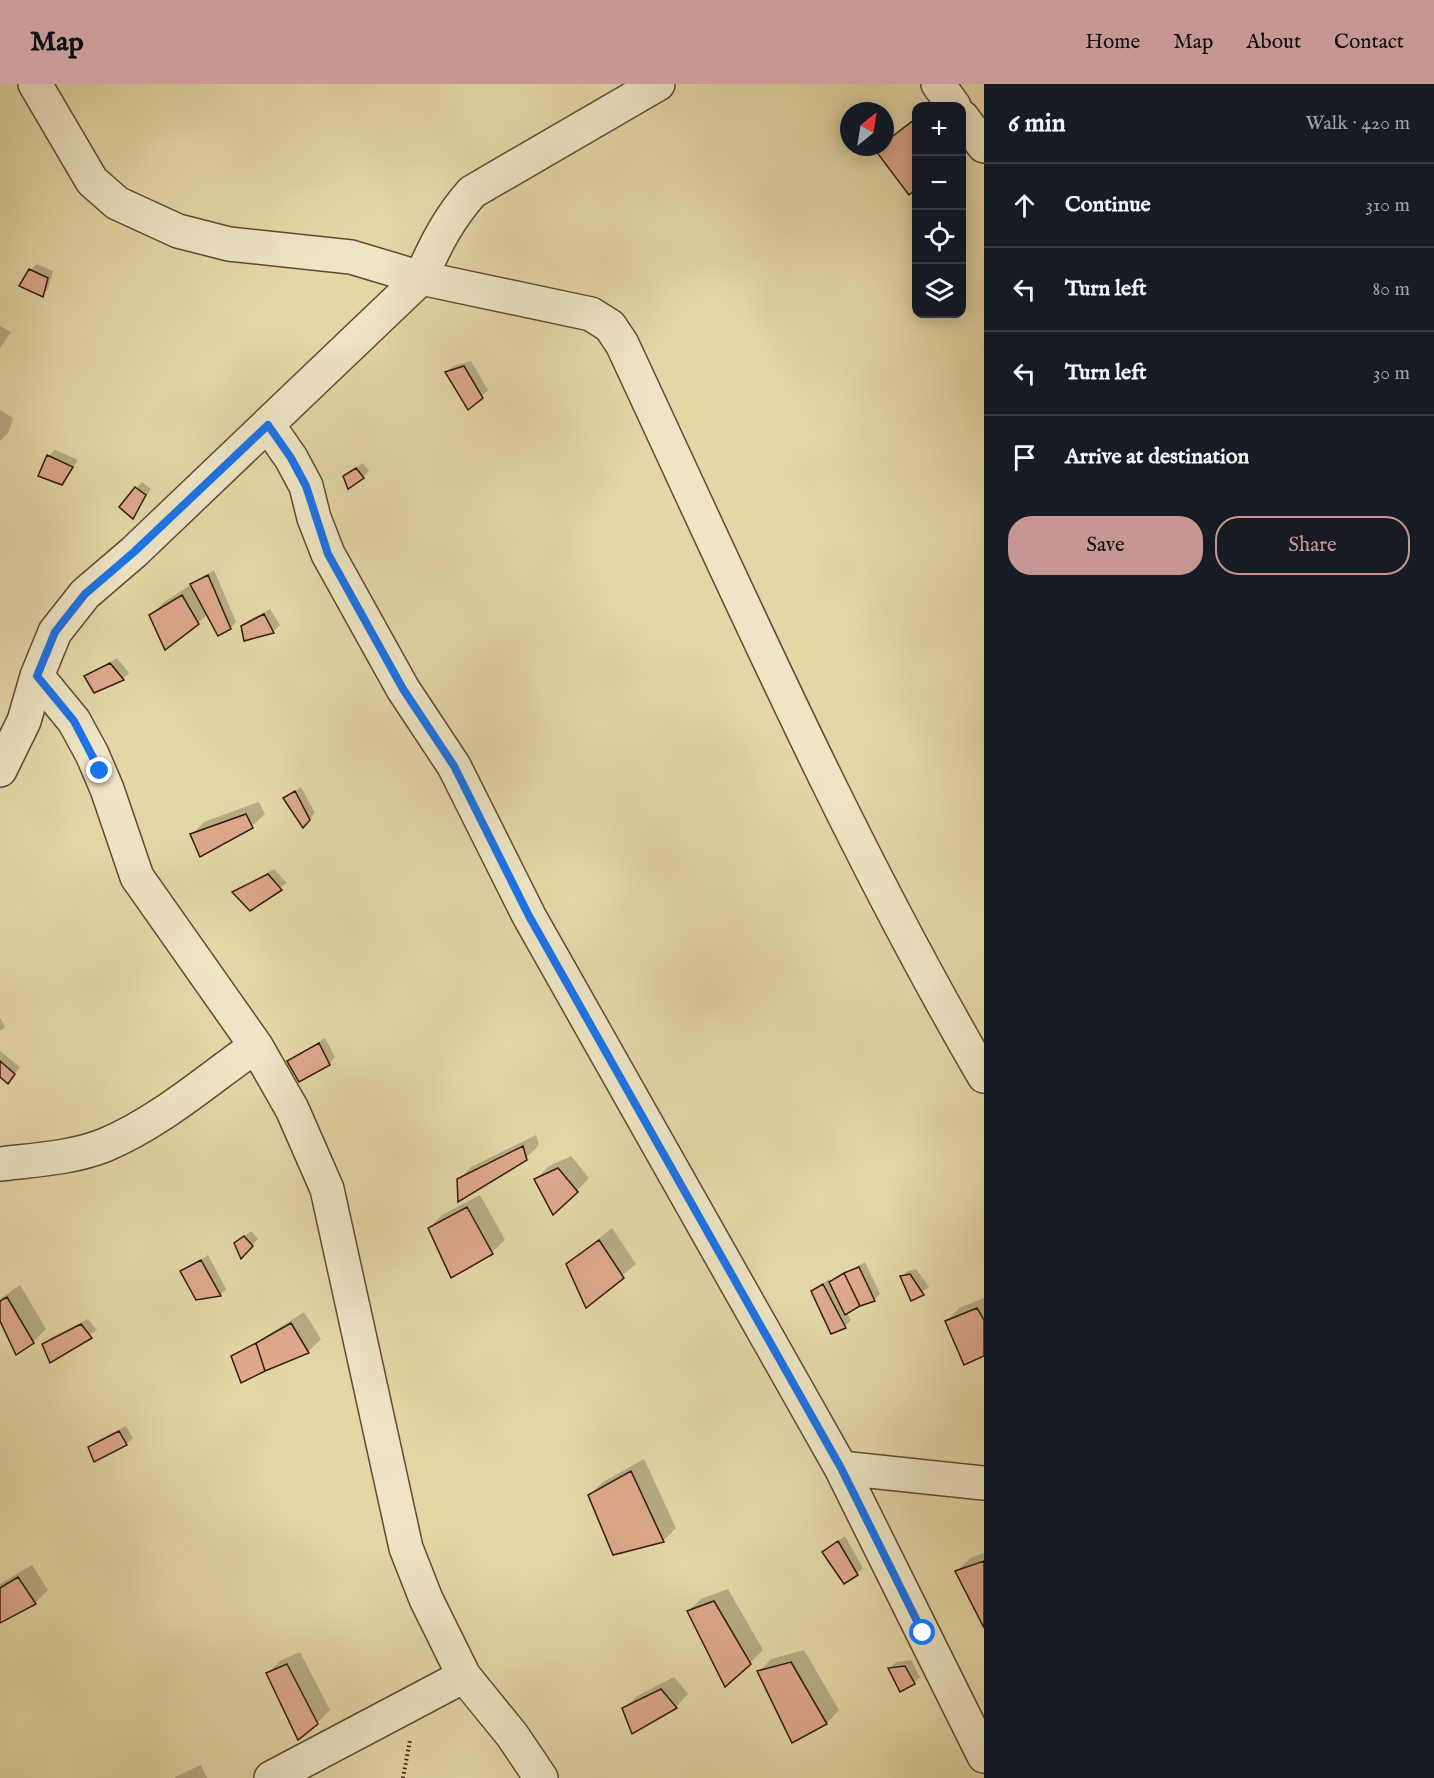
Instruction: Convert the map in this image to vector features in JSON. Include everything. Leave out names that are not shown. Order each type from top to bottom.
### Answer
[{"type":"street","points":[[35,84],[92,181],[117,203],[178,231],[229,244],[351,257],[421,278],[591,314],[610,326],[622,344],[792,707],[933,989],[984,1076]]},
{"type":"street","points":[[0,770],[24,721],[37,676],[55,632],[85,594],[134,552],[421,278],[435,245],[453,214],[472,192],[658,84]]},
{"type":"street","points":[[938,84],[951,102]]},
{"type":"street","points":[[966,122],[984,146]]},
{"type":"street","points":[[268,425],[291,458],[306,486],[314,518],[334,564],[403,689],[454,766],[529,916],[841,1468],[984,1756]]},
{"type":"street","points":[[37,676],[74,721],[92,754],[107,789],[136,877],[256,1046],[292,1109],[327,1189],[406,1548],[426,1599],[464,1676],[512,1735],[540,1778]]},
{"type":"street","points":[[0,1164],[60,1156],[103,1146],[146,1125],[256,1046]]},
{"type":"street","points":[[841,1468],[984,1483]]},
{"type":"street","points":[[271,1778],[464,1676]]},
{"type":"building","points":[[912,122],[912,192],[909,195],[880,156],[894,156],[894,135]]},
{"type":"building","points":[[29,269],[48,278],[43,297],[19,286]]},
{"type":"building","points":[[464,366],[483,398],[468,410],[445,372]]},
{"type":"building","points":[[47,455],[73,467],[62,485],[38,476]]},
{"type":"building","points":[[356,468],[364,478],[348,489],[343,476]]},
{"type":"building","points":[[135,487],[146,495],[133,519],[119,507]]},
{"type":"building","points":[[208,575],[231,629],[218,636],[190,584]]},
{"type":"building","points":[[182,595],[199,624],[165,650],[149,615]]},
{"type":"building","points":[[264,614],[274,633],[244,641],[241,626]]},
{"type":"building","points":[[110,663],[124,680],[94,693],[84,676]]},
{"type":"building","points":[[295,791],[310,820],[303,828],[283,798]]},
{"type":"building","points":[[246,814],[253,828],[200,857],[190,834]]},
{"type":"building","points":[[268,874],[282,890],[250,911],[232,892]]},
{"type":"building","points":[[319,1043],[330,1065],[299,1082],[287,1061]]},
{"type":"building","points":[[0,1061],[15,1074],[8,1084],[0,1077]]},
{"type":"building","points":[[523,1146],[527,1160],[458,1202],[457,1179]]},
{"type":"building","points":[[558,1168],[578,1192],[553,1215],[534,1179]]},
{"type":"building","points":[[467,1207],[493,1254],[451,1278],[428,1228]]},
{"type":"building","points":[[244,1236],[253,1246],[241,1259],[234,1243]]},
{"type":"building","points":[[599,1240],[624,1278],[586,1308],[566,1264]]},
{"type":"building","points":[[201,1260],[221,1296],[196,1300],[180,1271]]},
{"type":"building","points":[[859,1267],[875,1301],[860,1306],[844,1273]]},
{"type":"building","points":[[844,1273],[860,1306],[845,1315],[829,1282]]},
{"type":"building","points":[[910,1274],[924,1295],[911,1301],[900,1276]]},
{"type":"building","points":[[823,1284],[846,1328],[831,1334],[811,1291]]},
{"type":"building","points":[[7,1297],[34,1343],[16,1355],[0,1321],[0,1301]]},
{"type":"building","points":[[977,1308],[984,1320],[984,1356],[964,1365],[945,1321]]},
{"type":"building","points":[[291,1323],[309,1353],[265,1371],[256,1343]]},
{"type":"building","points":[[81,1324],[92,1338],[50,1363],[42,1344]]},
{"type":"building","points":[[256,1343],[265,1371],[241,1383],[231,1356]]},
{"type":"building","points":[[119,1431],[127,1445],[94,1462],[88,1447]]},
{"type":"building","points":[[631,1471],[664,1542],[613,1555],[588,1495]]},
{"type":"building","points":[[838,1541],[858,1575],[844,1584],[822,1552]]},
{"type":"building","points":[[984,1561],[984,1628],[955,1571]]},
{"type":"building","points":[[18,1577],[36,1604],[0,1623],[0,1588]]},
{"type":"building","points":[[714,1601],[751,1664],[725,1687],[687,1611]]},
{"type":"building","points":[[791,1662],[827,1724],[792,1743],[757,1671]]},
{"type":"building","points":[[287,1664],[318,1724],[298,1740],[266,1673]]},
{"type":"building","points":[[905,1666],[915,1684],[900,1692],[888,1668]]},
{"type":"building","points":[[661,1689],[677,1708],[632,1734],[622,1708]]},
{"type":"route","points":[[100,771],[74,721],[37,676],[55,632],[85,594],[134,552],[268,425],[291,458],[306,486],[314,518],[328,554],[403,689],[454,766],[529,916],[841,1468],[923,1633]]}]
